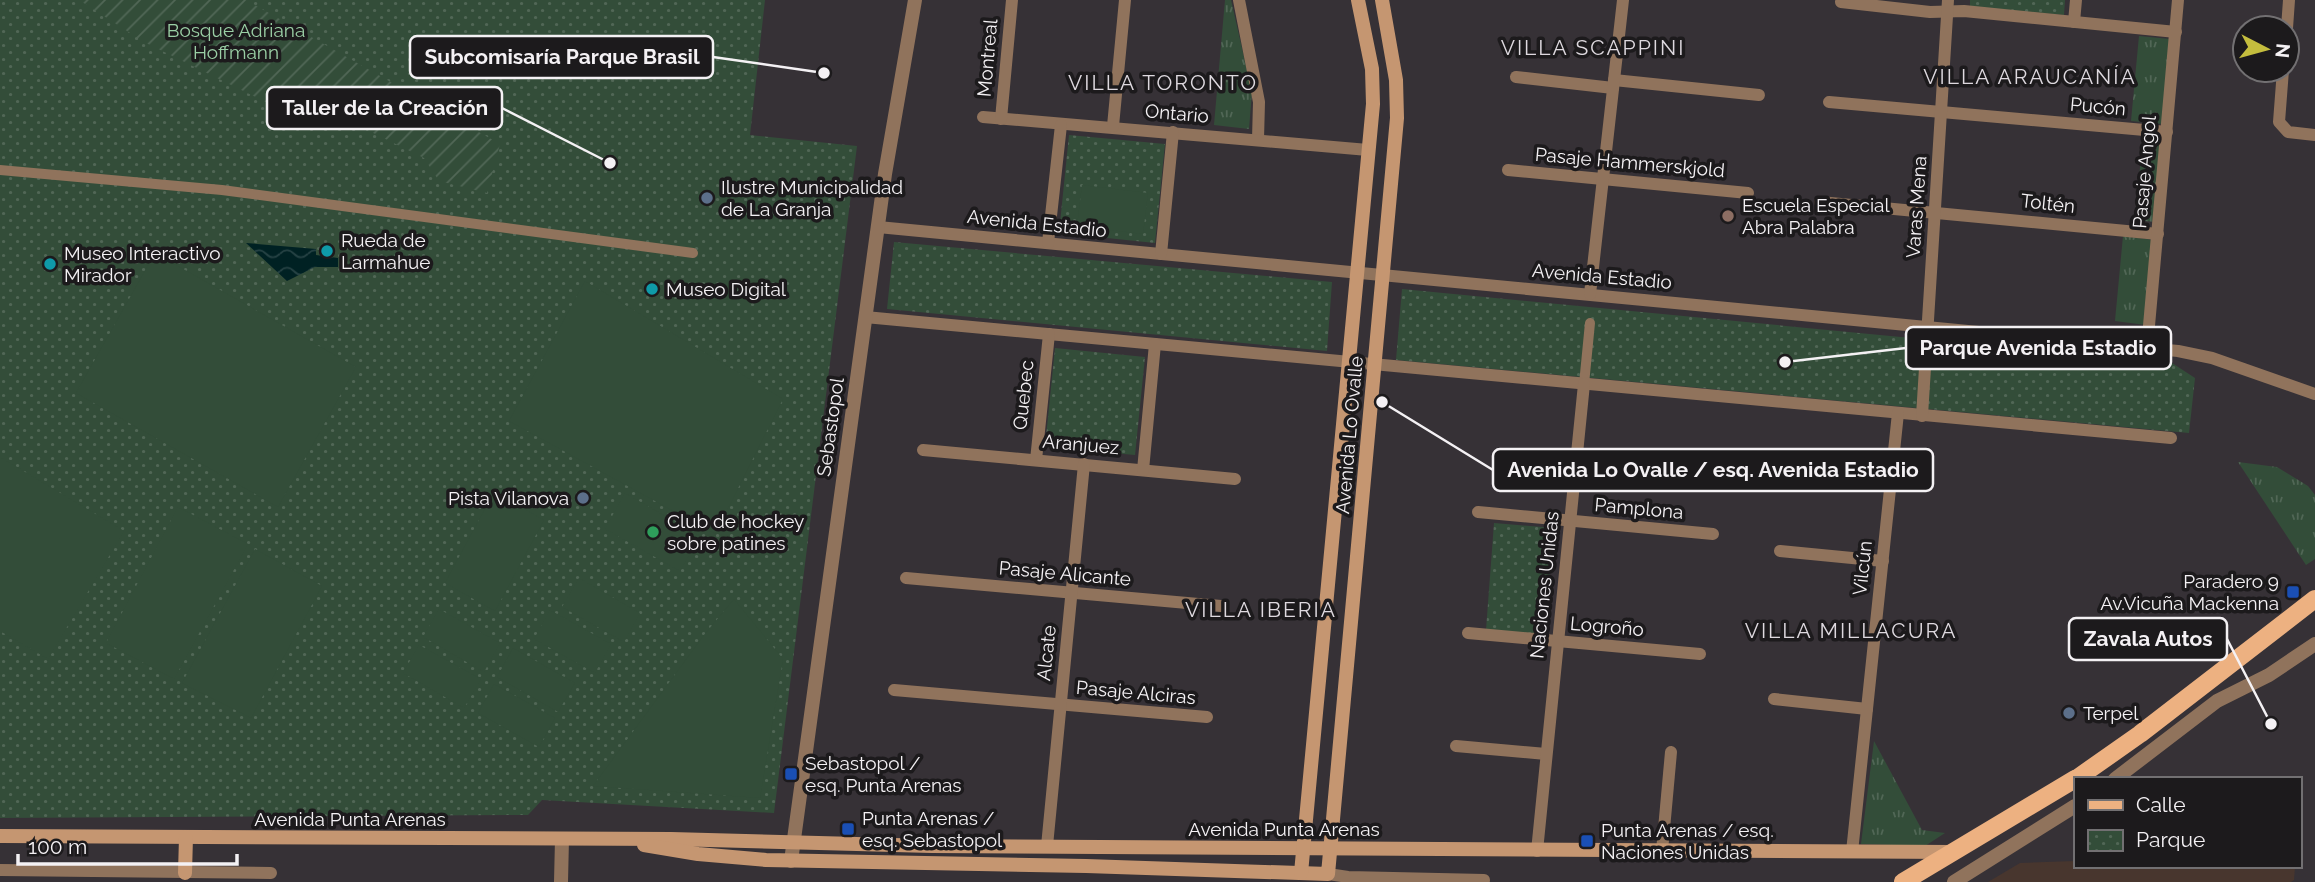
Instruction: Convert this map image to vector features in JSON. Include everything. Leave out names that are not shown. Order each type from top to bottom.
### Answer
[{"type":"main road","name":"Avenida Lo Ovalle","points":[[1301,873],[1373,81],[1358,0]]},
{"type":"main road","name":"Avenida Lo Ovalle","points":[[1332,878],[1331,849],[1397,98],[1381,0]]},
{"type":"main road","points":[[2078,777],[2140,734],[2315,599]]},
{"type":"main road","points":[[1903,882],[2074,780]]},
{"type":"main road","name":"Avenida Punta Arenas","points":[[0,836],[615,838],[1000,846],[1952,852]]},
{"type":"main road","points":[[185,873],[186,837]]},
{"type":"main road","name":"Avenida Punta Arenas","points":[[615,838],[698,854],[791,861],[1086,866],[1301,873],[1332,878]]},
{"type":"main road","points":[[999,882],[1000,846]]},
{"type":"street","name":"Sebastopol","points":[[791,861],[865,317],[915,0]]},
{"type":"street","name":"Montreal","points":[[1001,119],[1012,0]]},
{"type":"street","points":[[1113,126],[1125,0]]},
{"type":"street","points":[[1239,0],[1259,102],[1258,139]]},
{"type":"street","points":[[1590,294],[1623,0]]},
{"type":"street","points":[[2074,22],[2076,0]]},
{"type":"street","name":"Pasaje Angol","points":[[2147,348],[2178,0]]},
{"type":"street","points":[[1841,2],[1948,6],[2176,32]]},
{"type":"street","name":"Varas Mena","points":[[1922,416],[1948,6]]},
{"type":"street","points":[[1516,77],[1759,95]]},
{"type":"street","points":[[2282,84],[2278,118],[2281,126],[2292,133],[2315,135]]},
{"type":"street","name":"Pucón","points":[[1829,102],[2167,132]]},
{"type":"street","name":"Ontario","points":[[983,117],[1368,149]]},
{"type":"street","points":[[1048,243],[1060,125]]},
{"type":"street","points":[[1161,254],[1173,132]]},
{"type":"street","points":[[0,170],[222,190],[693,253]]},
{"type":"street","name":"Pasaje Hammerskjold","points":[[1508,170],[1748,193]]},
{"type":"street","name":"Toltén","points":[[1820,202],[2158,234]]},
{"type":"street","name":"Avenida Estadio","points":[[878,227],[2200,354],[2315,394]]},
{"type":"street","points":[[865,317],[2171,439]]},
{"type":"street","name":"Naciones Unidas","points":[[1537,850],[1590,323]]},
{"type":"street","name":"Quebec","points":[[1036,460],[1049,334]]},
{"type":"street","points":[[1143,470],[1156,344]]},
{"type":"street","name":"Vilcún","points":[[1852,852],[1898,413]]},
{"type":"street","name":"Aranjuez","points":[[923,450],[1235,479]]},
{"type":"street","name":"Alcate","points":[[1047,846],[1084,464]]},
{"type":"street","name":"Pamplona","points":[[1478,512],[1713,534]]},
{"type":"street","points":[[1780,551],[1882,561]]},
{"type":"street","name":"Pasaje Alicante","points":[[906,578],[1221,606]]},
{"type":"street","name":"Logroño","points":[[1468,633],[1700,654]]},
{"type":"street","points":[[2118,777],[2217,701],[2278,670],[2315,644]]},
{"type":"street","name":"Pasaje Alciras","points":[[894,690],[1207,717]]},
{"type":"street","points":[[1773,699],[1867,709]]},
{"type":"street","points":[[1456,746],[1546,754]]},
{"type":"street","points":[[1662,851],[1671,752]]},
{"type":"street","points":[[1954,882],[2074,807]]},
{"type":"street","points":[[561,882],[562,839]]},
{"type":"street","points":[[0,870],[271,873]]},
{"type":"street","name":"Avenida Punta Arenas","points":[[1332,878],[1484,880]]},
{"type":"shaded area","points":[[2074,861],[2074,868],[2295,868],[2294,880],[2291,882],[1988,882],[2020,863]]},
{"type":"green space","points":[[0,0],[765,0],[750,135],[857,146],[774,813],[542,800],[528,815],[0,818]]},
{"type":"green space","name":"Bosque Adriana Hoffmann","points":[[79,0],[246,0],[500,144],[487,193],[439,181],[424,158],[357,125],[276,107],[144,42]]},
{"type":"green space","points":[[1225,0],[1231,0],[1252,92],[1249,129],[1214,125]]},
{"type":"green space","points":[[1970,0],[2065,0],[2064,15],[1970,7]]},
{"type":"green space","points":[[2139,36],[2170,39],[2162,124],[2131,121]]},
{"type":"green space","points":[[1069,135],[1165,144],[1155,243],[1059,233]]},
{"type":"green space","points":[[2143,136],[2162,138],[2155,222],[2135,220]]},
{"type":"green space","points":[[1082,185],[1148,193],[1143,234],[1077,226]]},
{"type":"green space","points":[[2123,236],[2154,240],[2146,325],[2115,321]]},
{"type":"green space","points":[[894,242],[1332,282],[1327,351],[887,309]]},
{"type":"green space","points":[[155,253],[356,367],[278,507],[76,393]]},
{"type":"green space","points":[[585,281],[783,399],[715,534],[509,421]]},
{"type":"green space","points":[[1402,289],[2172,363],[2195,378],[2189,433],[1396,360]]},
{"type":"green space","points":[[1055,348],[1145,357],[1135,455],[1045,447]]},
{"type":"green space","points":[[0,457],[124,531],[48,659],[0,631]]},
{"type":"green space","points":[[2238,462],[2277,467],[2308,486],[2315,495],[2315,559],[2306,565]]},
{"type":"green space","points":[[494,492],[544,520],[495,611],[445,583]]},
{"type":"green space","name":"Club de hockey sobre patines","points":[[625,493],[700,536],[680,571],[605,529]]},
{"type":"green space","points":[[178,507],[248,544],[174,679],[106,643]]},
{"type":"green space","points":[[1494,523],[1554,528],[1544,636],[1486,630]]},
{"type":"green space","points":[[255,549],[322,586],[251,718],[182,683]]},
{"type":"green space","points":[[579,578],[640,613],[624,642],[562,607]]},
{"type":"green space","points":[[734,599],[783,659],[760,798],[593,786],[704,635]]},
{"type":"green space","points":[[439,609],[500,643],[484,672],[423,637]]},
{"type":"green space","points":[[550,610],[611,644],[595,673],[534,639]]},
{"type":"green space","points":[[419,645],[481,679],[464,708],[403,673]]},
{"type":"green space","points":[[513,648],[575,683],[558,712],[497,677]]},
{"type":"green space","points":[[494,684],[555,718],[539,747],[478,713]]},
{"type":"green space","points":[[1874,741],[1922,830],[1945,833],[1925,846],[1861,844]]},
{"type":"water","points":[[246,243],[316,249],[316,255],[338,258],[338,267],[315,267],[287,281]]},
{"type":"place","name":"Subcomisaría Parque Brasil","points":[[824,73]]},
{"type":"place","name":"Taller de la Creación","points":[[610,163]]},
{"type":"place","name":"Ilustre Municipalidad de La Granja","points":[[707,198]]},
{"type":"place","name":"Escuela Especial Abra Palabra","points":[[1728,216]]},
{"type":"place","name":"Rueda de Larmahue","points":[[327,251]]},
{"type":"place","name":"Museo Interactivo Mirador","points":[[50,264]]},
{"type":"place","name":"Museo Digital","points":[[652,289]]},
{"type":"place","name":"Parque Avenida Estadio","points":[[1785,362]]},
{"type":"place","name":"Avenida Lo Ovalle / esq. Avenida Estadio","points":[[1382,402]]},
{"type":"place","name":"Pista Vilanova","points":[[583,498]]},
{"type":"place","name":"Club de hockey sobre patines","points":[[653,532]]},
{"type":"place","name":"Paradero 9 Av.Vicuña Mackenna","points":[[2293,592]]},
{"type":"place","name":"Terpel","points":[[2069,713]]},
{"type":"place","name":"Zavala Autos","points":[[2271,724]]},
{"type":"place","name":"Sebastopol / esq. Punta Arenas","points":[[791,774]]},
{"type":"place","name":"Punta Arenas / esq. Sebastopol","points":[[848,829]]},
{"type":"place","name":"Punta Arenas / esq. Naciones Unidas","points":[[1587,841]]},
{"type":"district","name":"VILLA SCAPPINI","points":[[1593,47]]},
{"type":"district","name":"VILLA ARAUCANÍA","points":[[2030,76]]},
{"type":"district","name":"VILLA TORONTO","points":[[1163,82]]},
{"type":"district","name":"VILLA IBERIA","points":[[1261,609]]},
{"type":"district","name":"VILLA MILLACURA","points":[[1851,630]]}]
